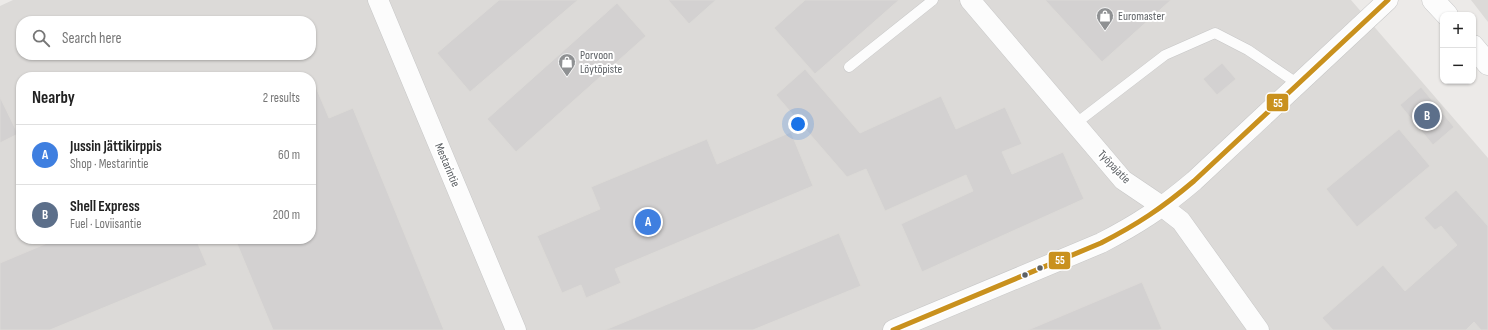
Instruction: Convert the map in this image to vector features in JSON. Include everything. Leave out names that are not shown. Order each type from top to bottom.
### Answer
[{"type":"main road","points":[[1433,0],[1444,12]]},
{"type":"main road","points":[[1475,48],[1488,64]]},
{"type":"street","name":"Mestarintie","points":[[378,0],[516,330]]},
{"type":"street","name":"Työpajatie","points":[[970,0],[1123,180],[1181,221],[1259,330]]},
{"type":"street","points":[[893,330],[1101,243],[1134,226],[1163,207],[1194,181],[1388,0]]},
{"type":"lane","points":[[849,67],[933,0]]},
{"type":"lane","points":[[1075,124],[1165,55],[1215,33],[1248,50],[1298,84]]},
{"type":"shaded area","points":[[13,0],[1351,0],[1488,158],[1488,330],[0,330],[0,6]]},
{"type":"shaded area","points":[[1471,0],[1488,0],[1488,22]]},
{"type":"building","points":[[499,0],[578,0],[470,92],[437,53]]},
{"type":"building","points":[[668,0],[716,0],[689,24]]},
{"type":"building","points":[[805,0],[899,0],[815,74],[774,28]]},
{"type":"building","name":"Euromaster","points":[[1045,0],[1171,0],[1102,62]]},
{"type":"building","name":"Porvoon Löytöpiste","points":[[617,3],[646,36],[516,152],[487,119]]},
{"type":"building","points":[[1222,63],[1236,79],[1217,95],[1203,79]]},
{"type":"building","points":[[805,69],[860,133],[941,96],[956,129],[1005,107],[1022,144],[1002,152],[1012,174],[1063,152],[1084,199],[922,272],[901,224],[973,191],[966,175],[885,211],[866,169],[847,177],[776,95]]},
{"type":"building","points":[[316,87],[329,118],[353,108],[444,330],[273,330],[237,244],[316,244]]},
{"type":"building","points":[[1421,87],[1454,127],[1433,145],[1400,105]]},
{"type":"building","points":[[0,97],[16,130],[16,135],[0,143]]},
{"type":"building","points":[[1399,129],[1430,166],[1357,227],[1326,189]]},
{"type":"building","points":[[791,132],[813,186],[615,269],[621,283],[586,298],[581,285],[562,293],[537,236],[600,209],[591,187],[707,139],[717,164]]},
{"type":"building","points":[[1456,190],[1488,226],[1488,330],[1481,330],[1474,322],[1466,330],[1333,330],[1322,318],[1383,265],[1405,291],[1457,245],[1441,226],[1435,230],[1424,218]]},
{"type":"building","points":[[839,233],[861,286],[753,330],[605,330]]},
{"type":"building","points":[[45,244],[198,244],[207,265],[50,330],[0,330],[0,263]]},
{"type":"building","points":[[1142,282],[1162,329],[1028,330]]},
{"type":"transit line","name":"55","points":[[893,330],[1101,243],[1149,215],[1194,181],[1388,0]]},
{"type":"place","name":"Euromaster","points":[[1105,31]]},
{"type":"place","name":"Porvoon Löytöpiste","points":[[567,77]]},
{"type":"place","name":"Shell Express","points":[[1427,116]]},
{"type":"place","name":"Jussin Jättikirppis","points":[[648,222]]}]
